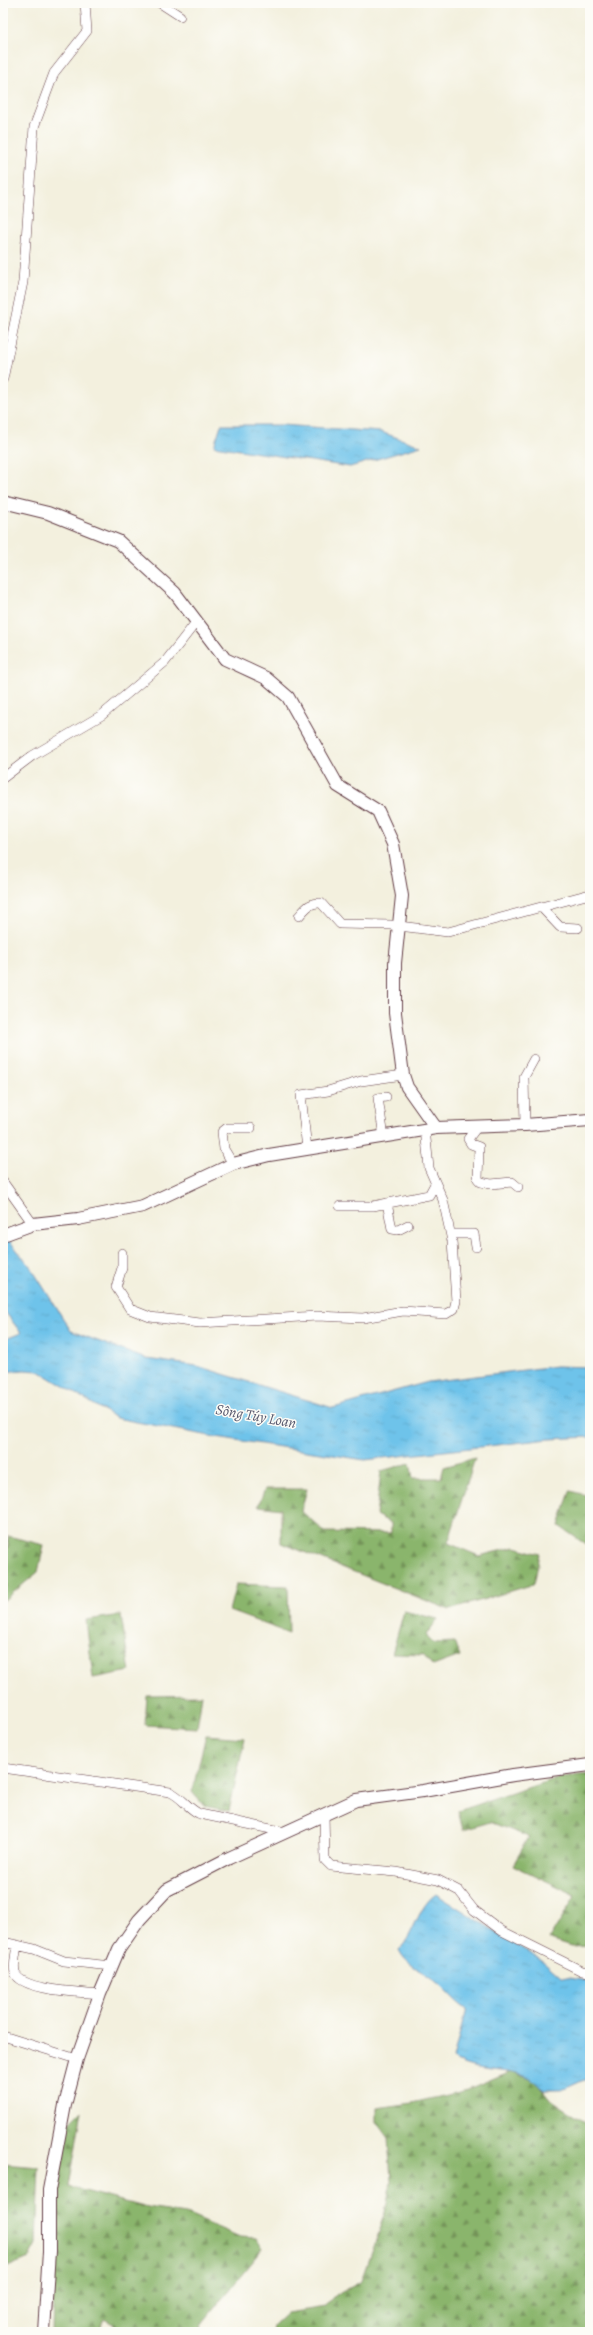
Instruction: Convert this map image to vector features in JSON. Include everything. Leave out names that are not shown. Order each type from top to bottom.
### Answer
[{"type":"street","points":[[3,379],[23,282],[34,127],[54,73],[87,30],[85,3]]},
{"type":"street","points":[[160,3],[180,16]]},
{"type":"street","points":[[3,502],[48,513],[118,541],[175,593],[225,659],[266,678],[288,697],[338,786],[378,811],[393,844],[402,896],[395,963],[396,1013],[402,1075],[430,1128],[427,1159],[435,1184],[443,1200],[451,1234],[456,1301],[454,1309],[446,1314],[403,1312],[363,1318],[317,1316],[200,1323],[150,1316],[130,1309],[116,1287],[122,1268],[122,1254]]},
{"type":"street","points":[[3,778],[32,756],[102,714],[165,662],[197,621]]},
{"type":"street","points":[[299,916],[307,906],[321,903],[338,923],[391,924],[399,927],[448,932],[590,894]]},
{"type":"street","points":[[542,908],[560,927],[578,928]]},
{"type":"street","points":[[525,1125],[524,1078],[534,1059]]},
{"type":"street","points":[[307,1149],[301,1095],[328,1091],[361,1081],[402,1075]]},
{"type":"street","points":[[384,1137],[378,1098],[386,1097]]},
{"type":"street","points":[[3,1235],[33,1224],[78,1219],[143,1206],[233,1164],[269,1155],[384,1137],[430,1128],[525,1125],[590,1120]]},
{"type":"street","points":[[476,1127],[468,1139],[470,1144],[479,1147],[478,1179],[481,1182],[491,1184],[512,1182],[518,1187]]},
{"type":"street","points":[[233,1164],[224,1149],[219,1130],[227,1128],[251,1128]]},
{"type":"street","points":[[3,1182],[33,1224]]},
{"type":"street","points":[[340,1206],[387,1203],[428,1196],[435,1184]]},
{"type":"street","points":[[387,1203],[392,1229],[398,1230],[408,1225]]},
{"type":"street","points":[[451,1234],[474,1234],[476,1247]]},
{"type":"street","points":[[44,2332],[49,2251],[49,2190],[65,2105],[77,2059],[100,1994],[119,1949],[139,1920],[167,1890],[285,1832],[356,1800],[423,1791],[513,1775],[590,1765]]},
{"type":"street","points":[[3,1768],[170,1792],[177,1795],[192,1810],[200,1814],[285,1832]]},
{"type":"street","points":[[324,1814],[324,1853],[325,1860],[331,1866],[396,1872],[438,1880],[459,1891],[474,1910],[502,1931],[582,1971],[590,1972]]},
{"type":"street","points":[[3,1942],[34,1949],[64,1962],[112,1966]]},
{"type":"street","points":[[17,1945],[15,1967],[16,1973],[22,1981],[35,1986],[100,1994]]},
{"type":"street","points":[[3,2036],[77,2059]]},
{"type":"green space","points":[[475,1458],[448,1543],[479,1556],[515,1547],[540,1554],[534,1584],[450,1610],[281,1543],[281,1509],[258,1506],[265,1489],[307,1489],[301,1511],[325,1532],[391,1533],[391,1523],[376,1515],[381,1471],[410,1463],[413,1478],[441,1478],[444,1467]]},
{"type":"green space","points":[[570,1491],[590,1496],[590,1535],[588,1546],[559,1526]]},
{"type":"green space","points":[[8,1536],[44,1545],[38,1572],[3,1601],[3,1548],[9,1547]]},
{"type":"green space","points":[[236,1584],[288,1586],[289,1633],[229,1611]]},
{"type":"green space","points":[[404,1611],[438,1619],[426,1635],[434,1643],[455,1642],[460,1656],[433,1666],[423,1655],[392,1654]]},
{"type":"green space","points":[[121,1615],[130,1671],[93,1678],[86,1620]]},
{"type":"green space","points":[[202,1695],[197,1728],[145,1725],[147,1696]]},
{"type":"green space","points":[[206,1735],[245,1738],[229,1811],[204,1806],[192,1792]]},
{"type":"green space","points":[[590,1774],[590,1945],[571,1946],[549,1939],[576,1895],[513,1865],[529,1837],[490,1822],[463,1830],[458,1811],[560,1777]]},
{"type":"green space","points":[[511,2072],[536,2081],[552,2101],[590,2125],[590,2332],[272,2332],[273,2326],[287,2313],[325,2307],[335,2296],[362,2281],[384,2218],[391,2181],[388,2137],[377,2122],[377,2108],[412,2103],[468,2090]]},
{"type":"green space","points":[[82,2110],[69,2187],[148,2208],[186,2214],[240,2237],[256,2238],[263,2249],[200,2326],[203,2332],[113,2332],[115,2325],[104,2319],[99,2332],[52,2332],[57,2196],[68,2124]]},
{"type":"green space","points":[[3,2164],[39,2167],[36,2245],[29,2258],[3,2269]]},
{"type":"water","points":[[221,425],[282,425],[381,432],[421,446],[350,467],[214,446]]},
{"type":"water","name":"Sông Túy Loan","points":[[3,1233],[30,1266],[71,1331],[146,1359],[197,1366],[333,1408],[428,1382],[556,1366],[590,1367],[590,1437],[549,1439],[365,1460],[210,1436],[116,1418],[39,1371],[24,1370],[3,1372],[3,1340],[21,1333],[3,1309]]},
{"type":"water","points":[[436,1894],[544,1962],[561,1977],[590,1981],[590,2080],[584,2080],[562,2090],[544,2090],[535,2082],[524,2076],[476,2068],[453,2059],[466,2009],[429,1976],[406,1960],[399,1950],[409,1936],[424,1906]]}]
